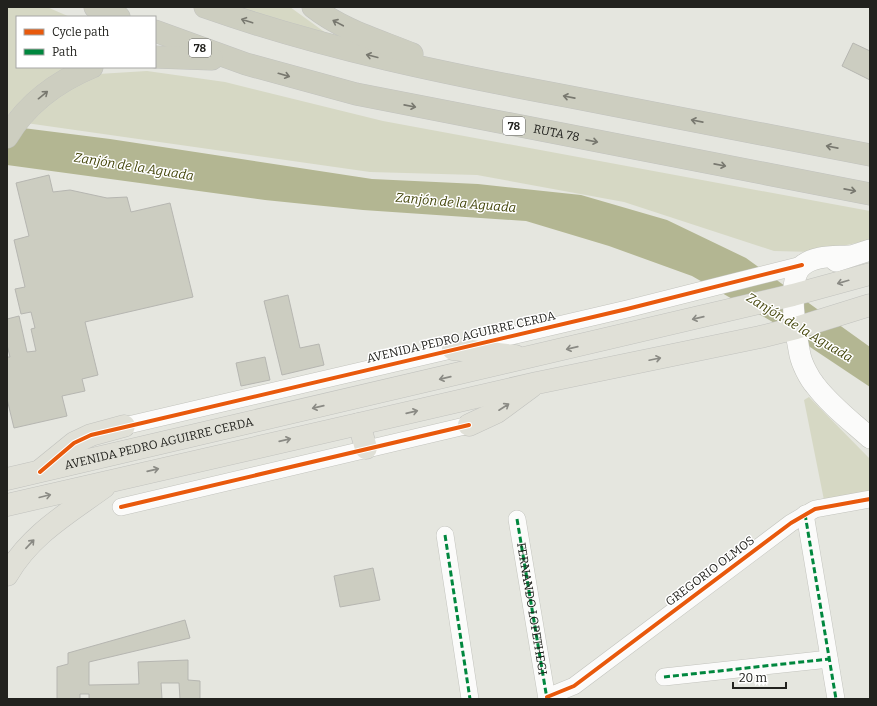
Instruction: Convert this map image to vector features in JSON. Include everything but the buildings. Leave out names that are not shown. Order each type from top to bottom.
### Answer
[{"type":"highway","points":[[95,7],[117,16]]},
{"type":"highway","points":[[205,7],[329,46],[478,80],[870,155]]},
{"type":"highway","points":[[313,7],[338,23],[360,33],[478,80]]},
{"type":"highway","name":"RUTA 78","points":[[156,31],[246,64],[318,85],[401,104],[870,194]]},
{"type":"highway","points":[[156,57],[200,59],[246,64]]},
{"type":"highway","points":[[11,130],[28,108],[52,88],[75,74],[90,68]]},
{"type":"main road","name":"AVENIDA PEDRO AGUIRRE CERDA","points":[[7,480],[736,309],[799,279],[870,274]]},
{"type":"main road","name":"AVENIDA PEDRO AGUIRRE CERDA","points":[[7,505],[537,383],[770,335],[870,305]]},
{"type":"main road","points":[[453,349],[531,358]]},
{"type":"main road","points":[[469,424],[497,412],[537,383]]},
{"type":"main road","points":[[359,424],[366,448]]},
{"type":"main road","points":[[40,472],[74,443],[90,435],[124,426]]},
{"type":"main road","points":[[7,575],[18,557],[38,536],[71,509],[115,479]]},
{"type":"street","points":[[870,250],[849,256],[820,268],[799,279],[796,328],[800,353],[814,384],[870,438]]},
{"type":"street","name":"AVENIDA PEDRO AGUIRRE CERDA","points":[[124,426],[697,292],[799,279]]},
{"type":"street","points":[[121,507],[469,424]]},
{"type":"street","name":"GREGORIO OLMOS","points":[[547,698],[574,686],[805,514],[815,509],[870,499]]},
{"type":"street","points":[[805,514],[836,699]]},
{"type":"street","name":"FERNANDO LOPETHEGI","points":[[516,519],[547,698]]},
{"type":"street","points":[[445,535],[470,699]]},
{"type":"street","points":[[664,677],[829,659]]},
{"type":"shaded area","points":[[7,7],[47,7],[68,16],[16,16],[16,68],[69,68],[29,94],[7,116]]},
{"type":"shaded area","points":[[234,7],[290,7],[330,36]]},
{"type":"shaded area","points":[[147,71],[225,82],[383,121],[870,211],[870,240],[814,252],[774,251],[624,202],[477,175],[370,172],[26,123],[65,87],[98,74]]},
{"type":"shaded area","points":[[809,397],[870,459],[870,495],[824,500],[804,400]]},
{"type":"water","name":"Zanjón de la Aguada","points":[[7,126],[110,139],[372,179],[478,184],[581,195],[667,220],[746,258],[870,347],[870,387],[771,321],[692,276],[609,246],[526,221],[363,210],[265,200],[7,165]]},
{"type":"marked path","points":[[805,514],[836,699]]},
{"type":"marked path","points":[[517,519],[547,699]]},
{"type":"marked path","points":[[445,535],[470,699]]},
{"type":"marked path","points":[[664,677],[829,659]]},
{"type":"cycle path","points":[[40,472],[74,443],[91,435],[627,309],[802,265]]},
{"type":"cycle path","points":[[121,507],[469,425]]},
{"type":"cycle path","points":[[547,697],[574,686],[791,523],[815,509],[870,499]]}]
